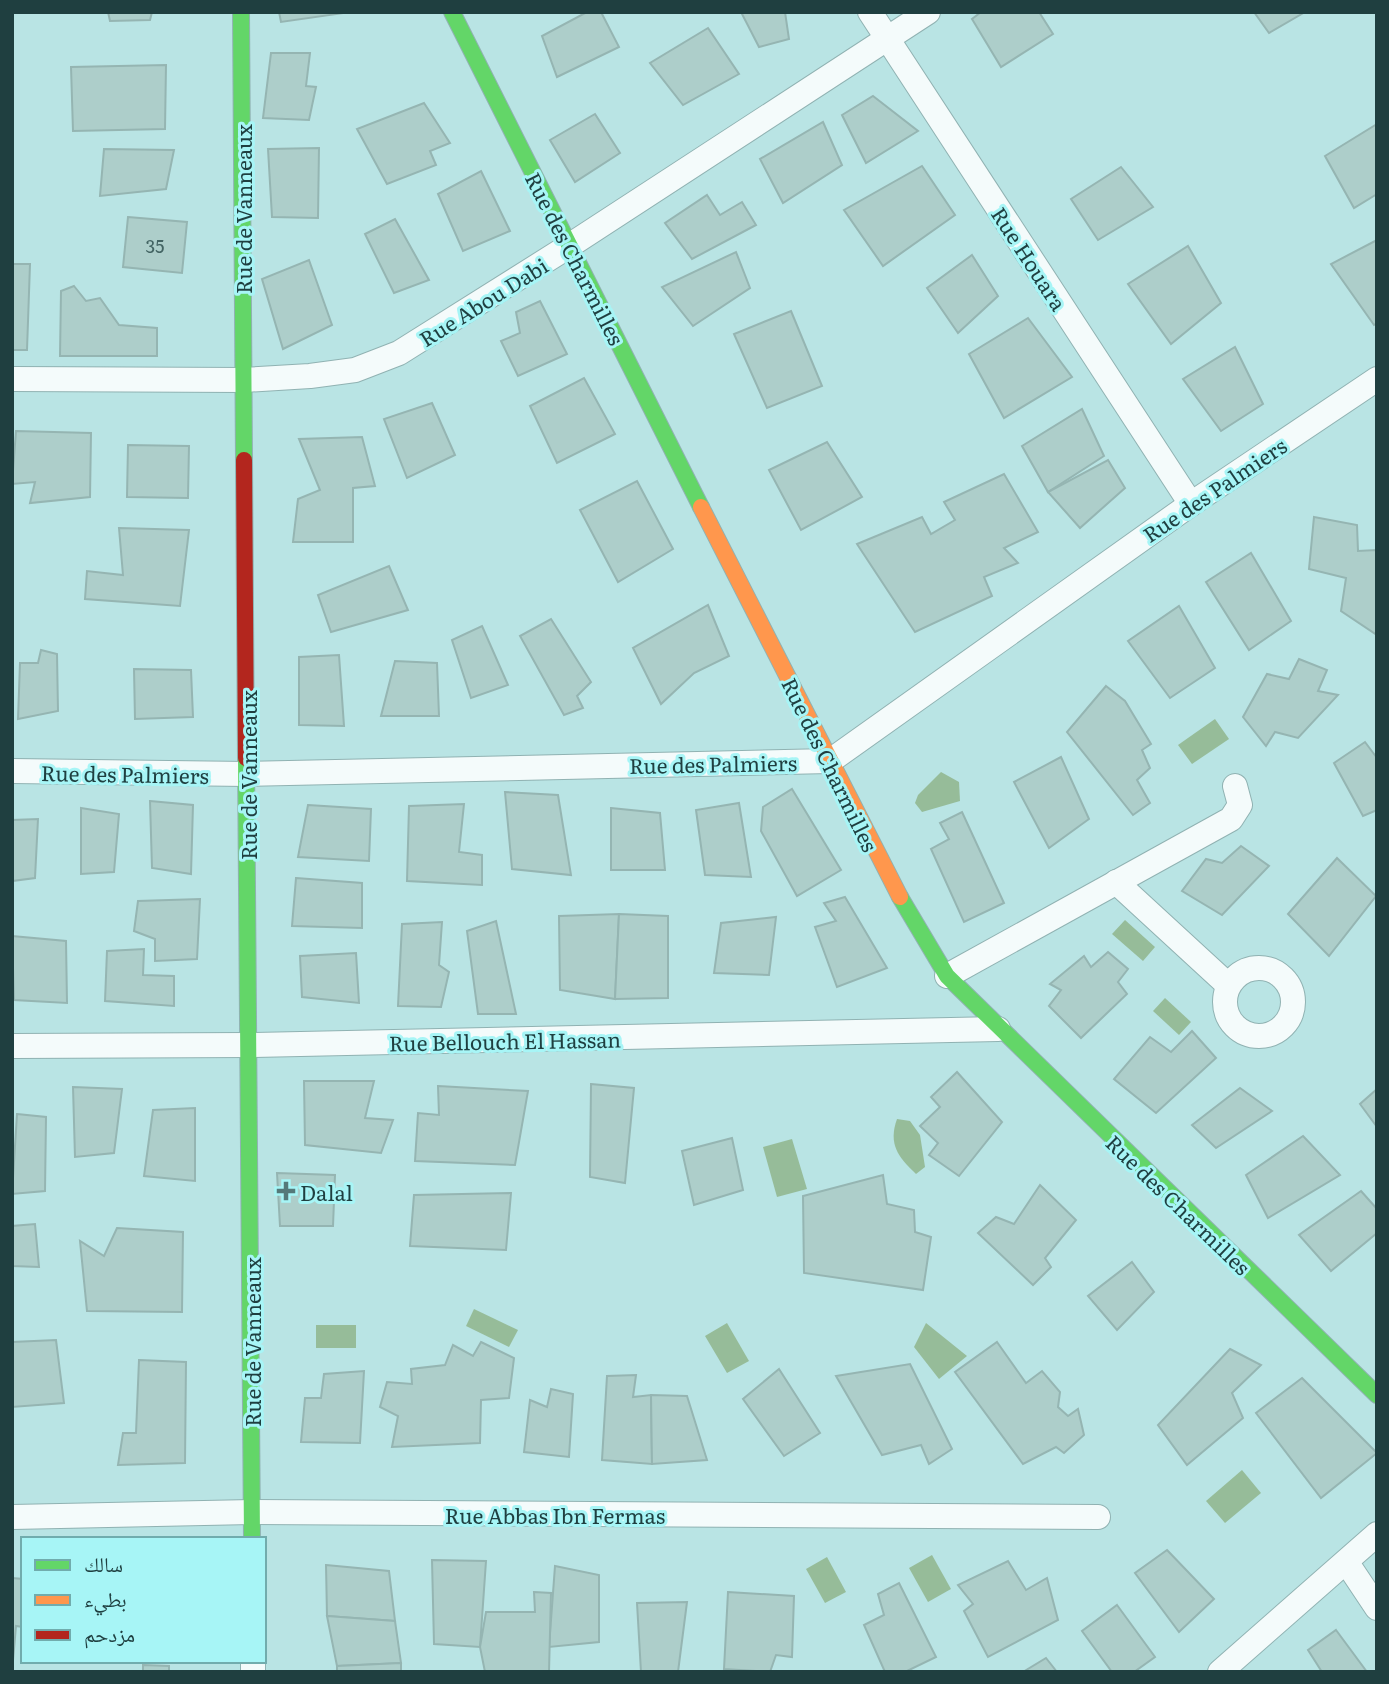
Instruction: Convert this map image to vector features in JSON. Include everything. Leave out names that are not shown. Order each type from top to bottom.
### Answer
[{"type":"street","name":"Rue de Vanneaux","points":[[241,12],[252,1537]]},
{"type":"street","name":"Rue des Charmilles","points":[[452,12],[884,871],[947,976],[998,1030],[1377,1395]]},
{"type":"street","name":"Rue Houara","points":[[870,12],[1191,504]]},
{"type":"street","name":"Rue Abou Dabi","points":[[12,379],[244,380],[355,370],[399,353],[889,40],[928,12]]},
{"type":"street","name":"Rue des Palmiers","points":[[12,771],[247,774],[830,761],[1191,504],[1377,379]]},
{"type":"street","points":[[947,976],[1231,819],[1240,805],[1235,786]]},
{"type":"street","points":[[1116,882],[1228,985]]},
{"type":"street","name":"Rue Bellouch El Hassan","points":[[12,1046],[248,1045],[998,1030]]},
{"type":"street","name":"Rue Abbas Ibn Fermas","points":[[12,1517],[252,1512],[1098,1517]]},
{"type":"street","points":[[1220,1672],[1377,1534]]},
{"type":"street","points":[[1347,1563],[1377,1608]]},
{"type":"shaded area","points":[[1215,719],[1229,739],[1192,764],[1178,745]]},
{"type":"shaded area","points":[[941,772],[959,782],[960,801],[922,812],[915,803],[918,795]]},
{"type":"shaded area","points":[[1125,920],[1155,947],[1143,961],[1112,934]]},
{"type":"shaded area","points":[[1165,998],[1191,1022],[1179,1035],[1153,1011]]},
{"type":"shaded area","points":[[897,1119],[910,1121],[920,1135],[925,1167],[916,1174],[896,1149],[894,1128]]},
{"type":"shaded area","points":[[792,1139],[807,1189],[777,1197],[763,1147]]},
{"type":"shaded area","points":[[474,1309],[518,1330],[509,1347],[466,1326]]},
{"type":"shaded area","points":[[727,1323],[749,1361],[727,1373],[705,1336]]},
{"type":"shaded area","points":[[926,1323],[967,1356],[939,1379],[914,1347]]},
{"type":"shaded area","points":[[316,1325],[356,1325],[356,1348],[316,1348]]},
{"type":"shaded area","points":[[1242,1470],[1261,1493],[1225,1523],[1206,1501]]},
{"type":"shaded area","points":[[932,1555],[951,1589],[928,1602],[909,1568]]},
{"type":"shaded area","points":[[827,1557],[846,1592],[825,1603],[806,1569]]},
{"type":"building","points":[[108,12],[152,12],[150,20],[110,21]]},
{"type":"building","points":[[279,12],[344,12],[344,13],[281,22]]},
{"type":"building","points":[[587,12],[601,12],[619,47],[557,77],[542,36]]},
{"type":"building","points":[[741,12],[785,12],[789,39],[759,47]]},
{"type":"building","points":[[981,12],[1039,12],[1053,34],[1001,67],[972,19]]},
{"type":"building","points":[[1254,12],[1305,12],[1269,33]]},
{"type":"building","points":[[708,28],[739,74],[683,105],[650,63]]},
{"type":"building","points":[[271,53],[310,53],[306,86],[316,87],[309,120],[263,118]]},
{"type":"building","points":[[166,65],[165,129],[73,131],[71,67]]},
{"type":"building","points":[[873,96],[918,131],[866,163],[842,115]]},
{"type":"building","points":[[424,103],[450,143],[430,151],[436,165],[387,184],[357,129]]},
{"type":"building","points":[[595,114],[620,153],[575,182],[550,140]]},
{"type":"building","points":[[823,122],[842,165],[783,203],[760,159]]},
{"type":"building","points":[[1377,124],[1377,194],[1354,208],[1325,156]]},
{"type":"building","points":[[319,148],[318,218],[272,217],[268,149]]},
{"type":"building","points":[[104,149],[174,150],[166,189],[100,196]]},
{"type":"building","points":[[922,166],[955,215],[883,266],[844,210]]},
{"type":"building","points":[[1121,167],[1153,207],[1098,240],[1071,199]]},
{"type":"building","points":[[481,171],[510,231],[463,251],[438,194]]},
{"type":"building","points":[[707,195],[720,215],[742,202],[756,225],[692,259],[665,223]]},
{"type":"building","points":[[128,217],[187,222],[182,273],[123,267]]},
{"type":"building","points":[[395,219],[429,280],[394,293],[365,234]]},
{"type":"building","points":[[1377,240],[1377,323],[1374,325],[1331,264]]},
{"type":"building","points":[[1188,246],[1221,303],[1171,344],[1128,284]]},
{"type":"building","points":[[736,252],[750,288],[693,326],[662,287]]},
{"type":"building","points":[[972,255],[998,296],[958,333],[927,288]]},
{"type":"building","points":[[309,260],[332,325],[283,349],[262,279]]},
{"type":"building","points":[[12,264],[30,264],[27,350],[12,350]]},
{"type":"building","points":[[74,286],[86,301],[100,298],[119,325],[157,328],[157,356],[60,356],[61,291]]},
{"type":"building","points":[[540,301],[567,354],[518,376],[501,341],[520,333],[516,312]]},
{"type":"building","points":[[791,311],[822,386],[767,408],[734,334]]},
{"type":"building","points":[[1028,318],[1072,377],[1004,418],[969,354]]},
{"type":"building","points":[[1235,347],[1263,404],[1221,431],[1183,379]]},
{"type":"building","points":[[584,378],[615,434],[557,463],[530,406]]},
{"type":"building","points":[[432,403],[455,455],[407,478],[384,419]]},
{"type":"building","points":[[1082,409],[1104,456],[1048,492],[1022,446]]},
{"type":"building","points":[[16,431],[91,433],[90,497],[30,503],[35,482],[12,484]]},
{"type":"building","points":[[362,437],[375,486],[353,488],[353,542],[293,542],[298,499],[320,490],[299,439]]},
{"type":"building","points":[[827,442],[862,497],[801,530],[769,470]]},
{"type":"building","points":[[128,445],[189,446],[188,498],[127,497]]},
{"type":"building","points":[[1108,460],[1125,488],[1080,528],[1048,492]]},
{"type":"building","points":[[1004,474],[1038,532],[1004,548],[1018,563],[984,577],[992,596],[915,632],[857,544],[922,517],[931,534],[955,520],[944,502]]},
{"type":"building","points":[[637,481],[673,549],[618,582],[580,510]]},
{"type":"building","points":[[1314,517],[1357,525],[1358,551],[1376,550],[1377,635],[1341,611],[1346,578],[1309,569]]},
{"type":"building","points":[[119,528],[189,530],[180,606],[85,599],[87,571],[123,575]]},
{"type":"building","points":[[1251,553],[1291,621],[1249,650],[1206,582]]},
{"type":"building","points":[[389,566],[408,610],[331,632],[318,595]]},
{"type":"building","points":[[708,605],[729,656],[694,673],[661,704],[633,648]]},
{"type":"building","points":[[1179,606],[1215,668],[1170,698],[1128,641]]},
{"type":"building","points":[[551,619],[591,682],[577,696],[583,708],[564,715],[520,636]]},
{"type":"building","points":[[482,626],[508,685],[471,698],[452,640]]},
{"type":"building","points":[[41,650],[57,654],[58,711],[18,719],[20,663],[38,663]]},
{"type":"building","points":[[339,655],[344,726],[299,725],[299,657]]},
{"type":"building","points":[[1299,659],[1327,670],[1318,691],[1338,695],[1298,738],[1275,732],[1266,746],[1243,717],[1267,674],[1289,679]]},
{"type":"building","points":[[395,661],[437,663],[439,716],[381,716]]},
{"type":"building","points":[[134,669],[191,670],[193,717],[135,719]]},
{"type":"building","points":[[1106,686],[1125,701],[1151,744],[1142,750],[1150,768],[1137,780],[1150,803],[1133,815],[1067,732]]},
{"type":"building","points":[[1365,742],[1377,758],[1377,810],[1363,816],[1334,763]]},
{"type":"building","points":[[1061,757],[1089,819],[1049,848],[1014,782]]},
{"type":"building","points":[[792,789],[841,870],[797,896],[761,831],[763,807]]},
{"type":"building","points":[[505,792],[558,795],[571,875],[512,869]]},
{"type":"building","points":[[150,801],[193,805],[191,874],[152,868]]},
{"type":"building","points":[[739,803],[751,877],[705,875],[696,810]]},
{"type":"building","points":[[464,804],[459,852],[482,855],[482,885],[407,881],[409,806]]},
{"type":"building","points":[[308,805],[371,809],[369,861],[298,857]]},
{"type":"building","points":[[81,808],[119,814],[114,872],[81,874]]},
{"type":"building","points":[[611,808],[660,813],[665,870],[611,870]]},
{"type":"building","points":[[962,812],[1004,903],[964,922],[931,849],[949,839],[940,823]]},
{"type":"building","points":[[38,819],[35,878],[12,881],[12,820]]},
{"type":"building","points":[[1241,846],[1269,866],[1222,915],[1182,891],[1206,859],[1222,863]]},
{"type":"building","points":[[1337,858],[1376,896],[1329,956],[1288,914]]},
{"type":"building","points":[[296,878],[362,883],[362,928],[292,926]]},
{"type":"building","points":[[845,897],[887,968],[837,987],[815,927],[836,921],[824,903]]},
{"type":"building","points":[[200,899],[197,959],[155,961],[155,939],[134,931],[138,901]]},
{"type":"building","points":[[619,914],[615,999],[560,990],[559,916]]},
{"type":"building","points":[[619,914],[668,916],[668,998],[615,999]]},
{"type":"building","points":[[776,917],[769,975],[714,973],[721,923]]},
{"type":"building","points":[[496,921],[516,1014],[478,1014],[467,931]]},
{"type":"building","points":[[442,922],[439,965],[449,972],[441,1007],[398,1006],[402,924]]},
{"type":"building","points":[[12,936],[66,941],[67,1003],[14,1000]]},
{"type":"building","points":[[144,949],[143,975],[174,976],[174,1006],[105,1001],[107,951]]},
{"type":"building","points":[[1108,952],[1128,969],[1118,982],[1127,994],[1081,1038],[1049,1006],[1061,990],[1050,984],[1084,956],[1091,967]]},
{"type":"building","points":[[356,953],[359,1003],[302,997],[300,956]]},
{"type":"building","points":[[1192,1031],[1216,1058],[1156,1113],[1114,1079],[1150,1037],[1171,1052]]},
{"type":"building","points":[[957,1072],[1002,1122],[959,1176],[929,1155],[938,1143],[920,1126],[940,1107],[931,1097]]},
{"type":"building","points":[[304,1081],[374,1081],[365,1118],[393,1120],[381,1153],[305,1145]]},
{"type":"building","points":[[591,1084],[634,1088],[625,1183],[590,1177]]},
{"type":"building","points":[[438,1086],[528,1091],[515,1165],[415,1161],[418,1113],[439,1115]]},
{"type":"building","points":[[73,1087],[122,1089],[114,1153],[75,1157]]},
{"type":"building","points":[[1240,1088],[1272,1111],[1216,1148],[1192,1125]]},
{"type":"building","points":[[1377,1089],[1377,1127],[1360,1104]]},
{"type":"building","points":[[195,1108],[195,1181],[144,1176],[153,1110]]},
{"type":"building","points":[[17,1114],[46,1117],[45,1191],[12,1194]]},
{"type":"building","points":[[1303,1136],[1340,1175],[1268,1218],[1246,1175]]},
{"type":"building","points":[[732,1138],[743,1190],[694,1205],[682,1151]]},
{"type":"building","points":[[277,1173],[335,1175],[333,1226],[280,1226]]},
{"type":"building","points":[[883,1175],[887,1204],[914,1210],[915,1232],[931,1237],[923,1290],[804,1273],[803,1196]]},
{"type":"building","points":[[1040,1185],[1076,1220],[1045,1258],[1051,1267],[1033,1285],[978,1233],[996,1217],[1014,1224]]},
{"type":"building","points":[[1361,1191],[1377,1209],[1377,1233],[1331,1271],[1299,1235]]},
{"type":"building","points":[[511,1193],[506,1250],[410,1246],[414,1195]]},
{"type":"building","points":[[35,1224],[39,1267],[12,1266],[12,1226]]},
{"type":"building","points":[[117,1228],[183,1232],[182,1312],[87,1311],[80,1241],[104,1256]]},
{"type":"building","points":[[1132,1262],[1154,1292],[1117,1330],[1088,1296]]},
{"type":"building","points":[[56,1340],[64,1403],[12,1407],[12,1342]]},
{"type":"building","points":[[481,1342],[514,1358],[509,1398],[481,1400],[480,1443],[392,1447],[398,1416],[380,1407],[387,1382],[412,1384],[411,1369],[445,1365],[453,1345],[473,1356]]},
{"type":"building","points":[[997,1342],[1026,1383],[1042,1371],[1060,1392],[1058,1407],[1068,1416],[1078,1409],[1084,1435],[1064,1453],[1056,1447],[1023,1464],[955,1372]]},
{"type":"building","points":[[1230,1349],[1261,1365],[1232,1393],[1243,1418],[1187,1465],[1158,1425]]},
{"type":"building","points":[[139,1360],[186,1362],[185,1463],[118,1465],[123,1433],[136,1433]]},
{"type":"building","points":[[910,1364],[952,1449],[929,1464],[921,1445],[882,1455],[836,1376]]},
{"type":"building","points":[[779,1369],[820,1433],[784,1456],[743,1399]]},
{"type":"building","points":[[364,1371],[360,1443],[301,1442],[305,1398],[321,1398],[324,1374]]},
{"type":"building","points":[[636,1375],[633,1397],[651,1395],[652,1464],[602,1460],[607,1376]]},
{"type":"building","points":[[1302,1378],[1377,1453],[1321,1498],[1256,1413]]},
{"type":"building","points":[[551,1389],[573,1394],[569,1457],[524,1452],[530,1400],[547,1407]]},
{"type":"building","points":[[651,1395],[687,1396],[707,1460],[652,1464]]},
{"type":"building","points":[[1167,1550],[1214,1599],[1179,1632],[1135,1573]]},
{"type":"building","points":[[432,1560],[486,1561],[480,1647],[434,1644]]},
{"type":"building","points":[[1008,1561],[1026,1590],[1047,1578],[1058,1620],[988,1657],[964,1611],[973,1604],[958,1585]]},
{"type":"building","points":[[326,1565],[389,1571],[395,1621],[327,1616]]},
{"type":"building","points":[[555,1566],[599,1575],[599,1642],[549,1647]]},
{"type":"building","points":[[12,1578],[21,1579],[21,1627],[16,1626],[12,1672]]},
{"type":"building","points":[[899,1583],[936,1657],[905,1672],[885,1672],[864,1625],[884,1615],[878,1594]]},
{"type":"building","points":[[534,1592],[551,1593],[549,1672],[485,1672],[480,1647],[486,1612],[535,1612]]},
{"type":"building","points":[[728,1592],[794,1596],[792,1657],[776,1655],[770,1672],[724,1669]]},
{"type":"building","points":[[687,1602],[678,1672],[641,1672],[637,1603]]},
{"type":"building","points":[[1117,1605],[1155,1657],[1134,1672],[1112,1672],[1082,1631]]},
{"type":"building","points":[[327,1616],[395,1621],[401,1663],[337,1666]]},
{"type":"building","points":[[1336,1630],[1367,1672],[1322,1672],[1308,1650]]},
{"type":"building","points":[[1046,1658],[1057,1672],[1023,1672]]},
{"type":"building","points":[[401,1663],[401,1672],[337,1672],[337,1666]]},
{"type":"building","points":[[143,1665],[169,1666],[169,1672],[143,1672]]},
{"type":"traffic: fast","points":[[241,12],[244,460]]},
{"type":"traffic: fast","points":[[452,12],[701,507]]},
{"type":"traffic: fast","points":[[246,758],[252,1537]]},
{"type":"traffic: fast","points":[[900,897],[947,976],[1377,1395]]},
{"type":"traffic: slow","points":[[701,507],[900,897]]},
{"type":"traffic: jam","points":[[244,460],[246,758]]},
{"type":"place","name":"Dalal","points":[[286,1191]]}]
